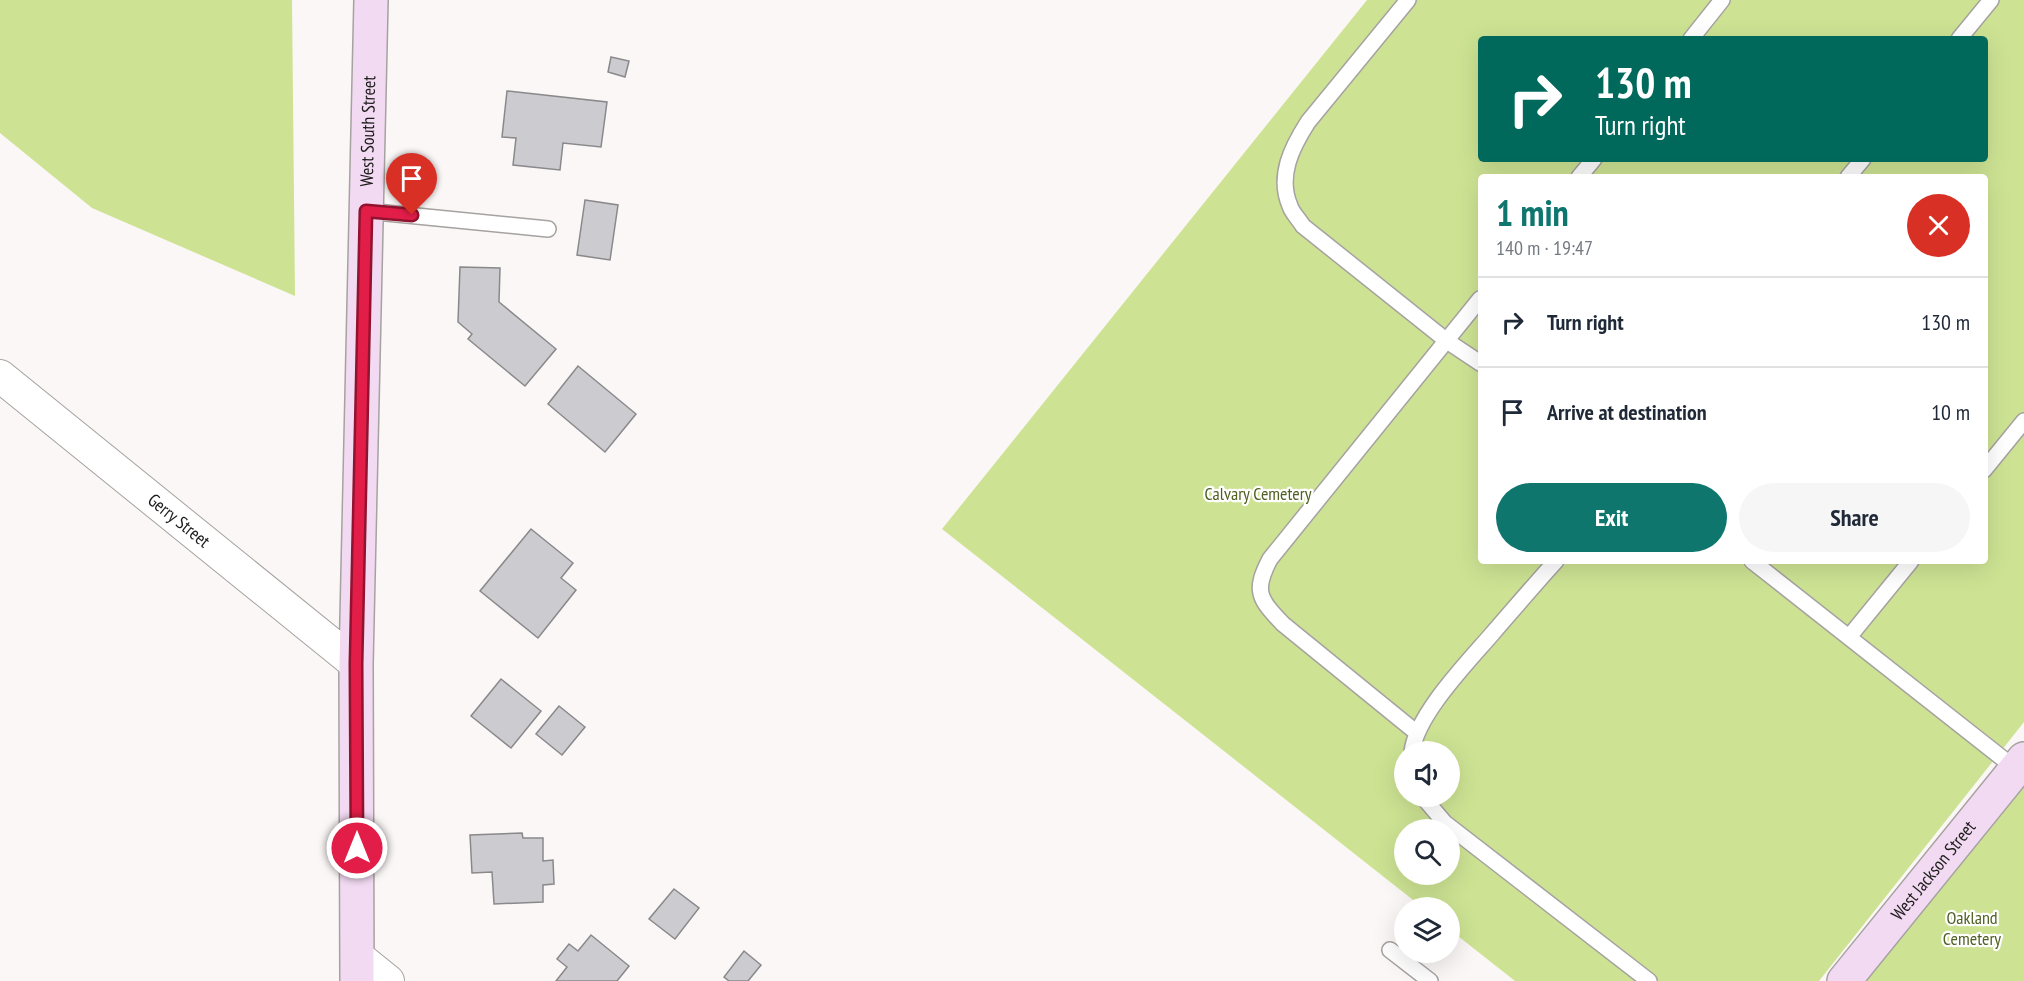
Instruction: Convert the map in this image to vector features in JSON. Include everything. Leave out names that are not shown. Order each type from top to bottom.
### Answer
[{"type":"street","name":"West South Street","points":[[357,969],[356,664],[371,0]]},
{"type":"street","name":"Gerry Street","points":[[0,376],[356,664]]},
{"type":"street","name":"West Jackson Street","points":[[1844,981],[2020,764]]},
{"type":"street","points":[[357,969],[388,981]]},
{"type":"lane","points":[[1408,0],[1308,122],[1296,140],[1287,162],[1285,186],[1290,207],[1303,226],[1447,340],[1478,362]]},
{"type":"lane","points":[[1692,36],[1722,0]]},
{"type":"lane","points":[[1961,36],[1991,0]]},
{"type":"lane","points":[[1582,174],[1592,162]]},
{"type":"lane","points":[[1850,174],[1860,162]]},
{"type":"lane","points":[[366,211],[548,229]]},
{"type":"lane","points":[[1417,733],[1283,624],[1265,606],[1260,590],[1261,576],[1270,560],[1478,301]]},
{"type":"lane","points":[[1988,465],[2024,421]]},
{"type":"lane","points":[[1415,741],[1431,709],[1461,670],[1553,564]]},
{"type":"lane","points":[[1756,564],[1849,637],[2020,764]]},
{"type":"lane","points":[[1849,637],[1909,564]]},
{"type":"lane","points":[[1431,807],[1445,823],[1649,981]]},
{"type":"lane","points":[[1390,950],[1430,981]]},
{"type":"green space","points":[[0,0],[292,0],[295,296],[92,208],[0,133]]},
{"type":"green space","name":"Calvary Cemetery","points":[[1367,0],[2024,0],[2024,722],[1819,981],[1515,981],[1460,938],[1460,897],[1409,897],[1394,885],[1460,885],[1460,819],[1394,819],[1394,885],[942,529]]},
{"type":"green space","name":"Oakland Cemetery","points":[[2024,779],[2024,981],[1865,981]]},
{"type":"building","points":[[611,57],[629,61],[625,77],[608,72]]},
{"type":"building","points":[[507,91],[607,102],[601,147],[563,143],[560,170],[513,165],[516,138],[502,137]]},
{"type":"building","points":[[585,200],[618,205],[610,260],[577,255]]},
{"type":"building","points":[[460,267],[500,268],[499,302],[556,349],[525,386],[468,339],[472,334],[458,322]]},
{"type":"building","points":[[578,366],[636,414],[605,452],[548,404]]},
{"type":"building","points":[[531,529],[573,563],[561,578],[576,590],[538,638],[480,591]]},
{"type":"building","points":[[501,679],[541,711],[511,748],[471,716]]},
{"type":"building","points":[[559,706],[585,727],[562,755],[536,734]]},
{"type":"building","points":[[522,833],[523,838],[543,838],[543,861],[553,860],[554,884],[543,885],[543,902],[494,904],[492,872],[472,873],[470,835]]},
{"type":"building","points":[[674,889],[699,908],[675,939],[649,919]]},
{"type":"building","points":[[591,935],[629,966],[617,981],[556,981],[567,967],[557,959],[569,944],[578,951]]},
{"type":"building","points":[[744,951],[761,965],[748,981],[729,981],[724,977]]},
{"type":"route","points":[[357,848],[356,664],[366,211],[412,215]]}]
